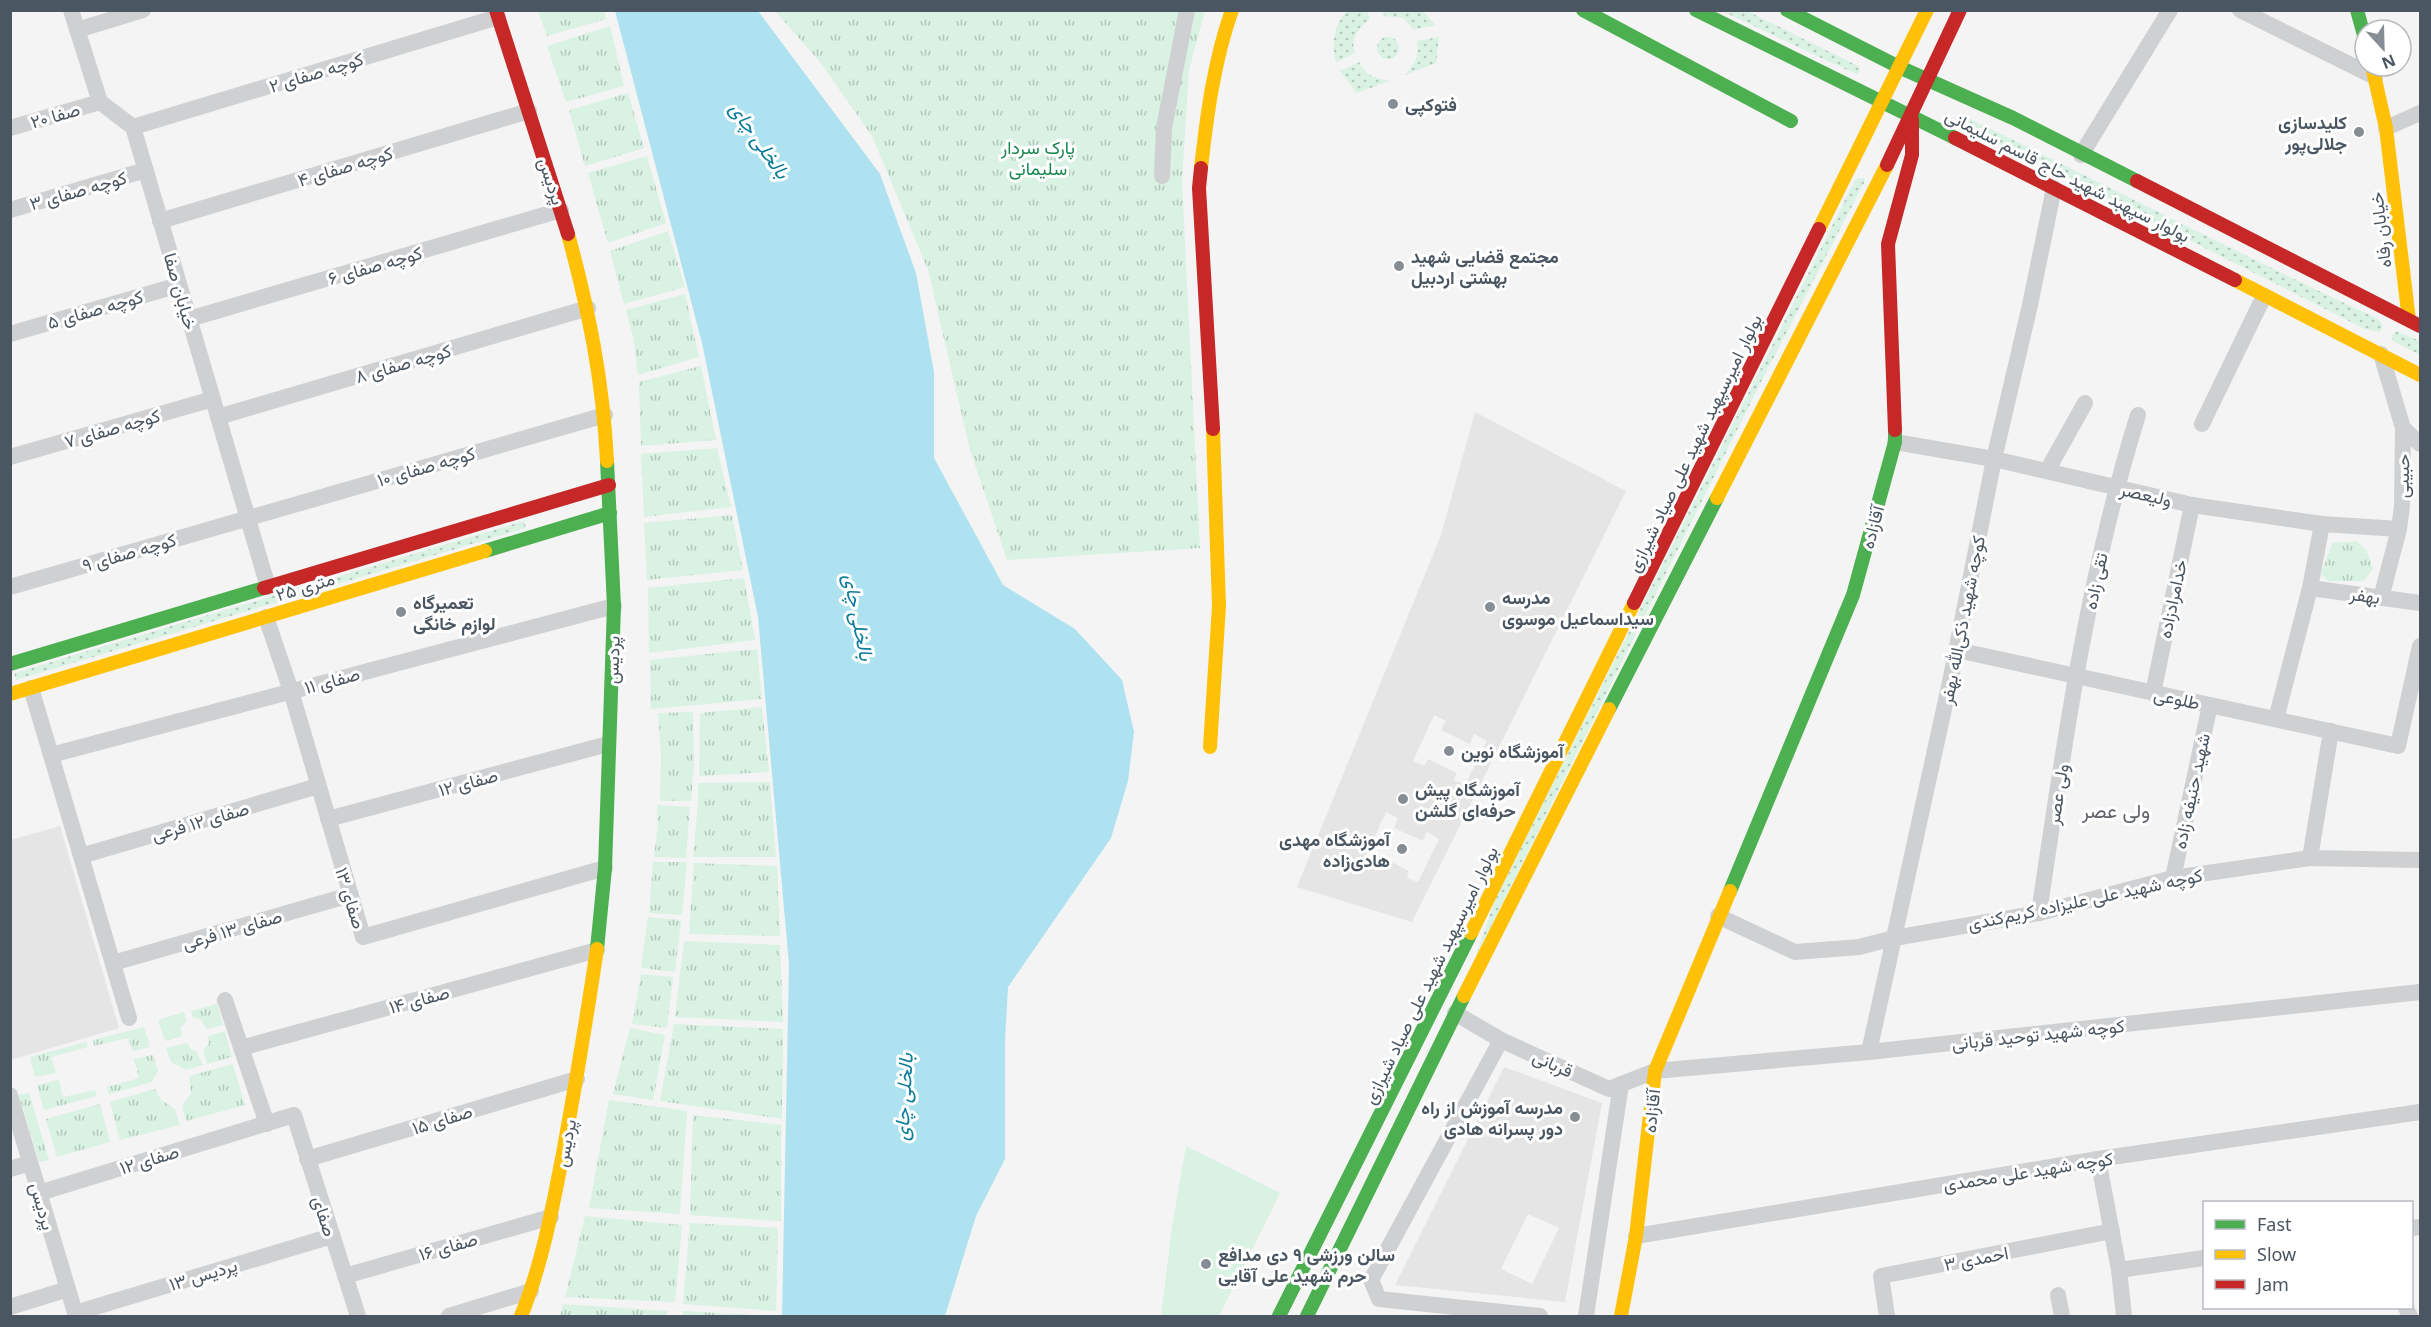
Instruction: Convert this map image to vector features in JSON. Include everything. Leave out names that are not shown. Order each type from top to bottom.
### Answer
[{"type":"street","points":[[71,10],[100,102],[133,126]]},
{"type":"street","points":[[77,30],[143,10]]},
{"type":"street","points":[[1162,176],[1164,128],[1187,10]]},
{"type":"street","points":[[1210,747],[1219,606],[1213,424],[1199,188],[1221,42],[1232,10]]},
{"type":"street","name":"بولوار سپهبد شهید حاج قاسم سلیمانی","points":[[1696,10],[1884,100],[2421,375]]},
{"type":"street","name":"بولوار سپهبد شهید حاج قاسم سلیمانی","points":[[1787,10],[1816,17],[1899,67],[2013,118],[2081,155],[2415,323]]},
{"type":"street","name":"بولوار امیرسپهبد شهید علی صیاد شیرازی","points":[[1279,1317],[1927,10]]},
{"type":"street","points":[[1307,1317],[1521,881],[1912,115],[1960,10]]},
{"type":"street","points":[[2081,155],[2170,10]]},
{"type":"street","points":[[2240,10],[2353,61]]},
{"type":"street","points":[[1591,12],[1791,121]]},
{"type":"street","name":"پردیس","points":[[497,14],[561,210],[588,308],[605,416],[614,606],[605,868],[597,950],[577,1079],[551,1216],[531,1291],[521,1317]]},
{"type":"street","name":"کوچه صفای ۲","points":[[133,126],[497,14]]},
{"type":"street","name":"خیابان رفاه","points":[[2375,78],[2386,128],[2415,323]]},
{"type":"street","name":"صفا ۲۰","points":[[10,128],[100,102]]},
{"type":"street","name":"کوچه صفای ۴","points":[[160,220],[529,111]]},
{"type":"street","points":[[2386,128],[2421,113]]},
{"type":"street","name":"آقازاده","points":[[1621,1317],[1636,1236],[1655,1071],[1853,595],[1895,442],[1888,244],[1912,155],[1912,115]]},
{"type":"street","name":"خیابان صفا","points":[[133,126],[268,587]]},
{"type":"street","name":"کوچه صفای ۳","points":[[10,210],[146,170]]},
{"type":"street","name":"کوچه شهید ذکی‌الله بهفر","points":[[1869,1052],[1957,650],[1994,459],[2030,305],[2054,188]]},
{"type":"street","name":"کوچه صفای ۶","points":[[189,319],[561,210]]},
{"type":"street","name":"کوچه صفای ۵","points":[[10,334],[179,285]]},
{"type":"street","points":[[2202,424],[2264,296]]},
{"type":"street","name":"کوچه صفای ۸","points":[[218,417],[588,308]]},
{"type":"street","points":[[2415,323],[2421,308]]},
{"type":"street","name":"حبیبی","points":[[2381,354],[2403,428],[2402,506],[2399,529],[2381,597]]},
{"type":"street","name":"کوچه صفای ۷","points":[[10,457],[213,399]]},
{"type":"street","points":[[2047,471],[2085,403]]},
{"type":"street","name":"تقی زاده","points":[[2075,675],[2115,488],[2138,415]]},
{"type":"street","name":"کوچه صفای ۱۰","points":[[248,517],[605,416]]},
{"type":"street","points":[[2403,428],[2421,444]]},
{"type":"street","name":"ولیعصر","points":[[1895,442],[1994,459],[2192,505],[2322,524],[2399,529]]},
{"type":"street","name":"۲۵ متری","points":[[10,664],[609,485]]},
{"type":"street","name":"خدامرادزاده","points":[[2153,693],[2192,505]]},
{"type":"street","name":"۲۵ متری","points":[[11,694],[610,513]]},
{"type":"street","name":"کوچه صفای ۹","points":[[10,586],[248,517]]},
{"type":"street","points":[[2276,719],[2310,588],[2322,524]]},
{"type":"street","name":"بهفر","points":[[2310,588],[2421,603]]},
{"type":"street","name":"صفای ۱۱","points":[[51,755],[614,606]]},
{"type":"street","name":"صفای ۱۳","points":[[266,617],[291,691],[363,937],[605,868]]},
{"type":"street","name":"طلوعی","points":[[1957,650],[2398,746],[2421,646]]},
{"type":"street","name":"ولی عصر","points":[[2039,913],[2075,675]]},
{"type":"street","points":[[31,688],[129,1018]]},
{"type":"street","name":"شهید حنیفه زاده","points":[[2173,878],[2210,705]]},
{"type":"street","points":[[2310,858],[2331,731]]},
{"type":"street","name":"صفای ۱۲","points":[[328,819],[608,744]]},
{"type":"street","name":"صفای ۱۲ فرعی","points":[[81,856],[318,786]]},
{"type":"street","name":"کوچه شهید علی علیزاده کریم‌کندی","points":[[1894,938],[2039,913],[2173,878],[2310,858],[2421,860]]},
{"type":"street","name":"صفای ۱۳ فرعی","points":[[113,963],[350,895]]},
{"type":"street","points":[[1718,916],[1795,952],[1859,947],[1894,938]]},
{"type":"street","name":"صفای ۱۴","points":[[241,1048],[597,950]]},
{"type":"street","name":"کوچه شهید توحید قربانی","points":[[1655,1071],[1869,1052],[2421,992]]},
{"type":"street","points":[[225,999],[267,1124]]},
{"type":"street","points":[[1436,1004],[1455,1013]]},
{"type":"street","name":"قربانی","points":[[1455,1013],[1501,1040],[1609,1089],[1655,1071]]},
{"type":"street","points":[[1501,1040],[1371,1280],[1378,1299],[1539,1317]]},
{"type":"street","name":"صفای ۱۵","points":[[307,1159],[577,1079]]},
{"type":"street","points":[[1586,1317],[1621,1084]]},
{"type":"street","name":"پردیس","points":[[10,1095],[75,1315]]},
{"type":"street","name":"کوچه شهید علی محمدی","points":[[1636,1236],[2098,1158],[2421,1112]]},
{"type":"street","name":"صفای ۱۲","points":[[39,1192],[294,1115]]},
{"type":"street","name":"صفای","points":[[294,1115],[358,1317]]},
{"type":"street","points":[[2098,1158],[2119,1270],[2124,1317]]},
{"type":"street","points":[[10,1169],[30,1163]]},
{"type":"street","name":"صفای ۱۶","points":[[345,1276],[551,1216]]},
{"type":"street","name":"احمدی ۳","points":[[1887,1317],[1881,1276],[2112,1232]]},
{"type":"street","name":"پردیس ۱۳","points":[[75,1315],[332,1236]]},
{"type":"street","points":[[2119,1270],[2203,1258]]},
{"type":"street","points":[[10,1307],[68,1289]]},
{"type":"street","points":[[449,1317],[531,1291]]},
{"type":"street","points":[[2058,1295],[2062,1317]]},
{"type":"shaded area","name":"مدرسه سیداسماعیل موسوی","points":[[1475,412],[1626,491],[1412,922],[1297,887],[1441,535]],"holes":[[[1434,715],[1446,721],[1441,730],[1470,744],[1474,734],[1487,741],[1465,785],[1454,780],[1457,773],[1428,759],[1424,766],[1413,761]],[[1386,812],[1398,818],[1394,828],[1423,841],[1427,832],[1439,839],[1418,882],[1407,878],[1409,871],[1380,856],[1376,863],[1365,858]]]},
{"type":"shaded area","points":[[60,826],[119,1028],[11,1060],[11,840]]},
{"type":"shaded area","points":[[1504,1067],[1602,1103],[1565,1302],[1395,1285]],"holes":[[[1528,1214],[1559,1228],[1532,1284],[1501,1269]]]},
{"type":"green space","points":[[538,11],[604,11],[606,19],[547,36]]},
{"type":"green space","name":"پارک سردار سلیمانی","points":[[775,11],[1205,11],[1189,70],[1182,182],[1200,548],[1007,560],[970,450],[928,270],[872,136],[820,62]]},
{"type":"green space","points":[[1347,11],[1367,11],[1370,19],[1356,34],[1355,53],[1336,62],[1334,48],[1336,28]]},
{"type":"green space","points":[[1383,11],[1423,11],[1435,25],[1414,30],[1403,18],[1384,16]]},
{"type":"green space","points":[[1722,11],[1747,11],[1858,66],[1860,71],[1857,74],[1845,69]]},
{"type":"green space","points":[[610,26],[624,86],[566,102],[547,46]]},
{"type":"green space","points":[[1388,37],[1396,40],[1399,48],[1396,56],[1388,59],[1380,56],[1377,48],[1380,40]]},
{"type":"green space","points":[[1439,37],[1436,63],[1405,75],[1416,60],[1417,41]]},
{"type":"green space","points":[[1359,62],[1371,76],[1389,81],[1357,93],[1340,71]]},
{"type":"green space","points":[[628,93],[644,148],[585,166],[569,110]]},
{"type":"green space","points":[[1964,116],[2378,319],[2383,326],[2379,332],[2365,329],[1961,125],[1955,119]]},
{"type":"green space","points":[[647,156],[666,223],[608,243],[588,173]]},
{"type":"green space","points":[[1864,179],[1864,183],[1760,384],[1476,956],[1495,900],[1855,180]]},
{"type":"green space","points":[[668,231],[685,287],[624,304],[610,251]]},
{"type":"green space","points":[[685,294],[699,357],[638,375],[633,337],[626,310]]},
{"type":"green space","points":[[2396,331],[2420,341],[2420,355],[2393,341],[2391,336]]},
{"type":"green space","points":[[701,366],[716,440],[641,446],[639,382]]},
{"type":"green space","points":[[717,448],[731,507],[644,517],[641,454]]},
{"type":"green space","points":[[732,515],[743,570],[647,580],[644,523]]},
{"type":"green space","points":[[524,521],[526,528],[16,680],[14,673]]},
{"type":"green space","points":[[2357,541],[2367,551],[2373,569],[2364,581],[2328,581],[2321,574],[2332,543]]},
{"type":"green space","points":[[744,578],[755,640],[649,653],[648,588]]},
{"type":"green space","points":[[757,649],[762,699],[651,709],[650,660]]},
{"type":"green space","points":[[762,707],[769,772],[699,776],[700,713]]},
{"type":"green space","points":[[693,712],[694,763],[691,801],[660,801],[661,756],[658,713]]},
{"type":"green space","points":[[770,782],[776,857],[693,857],[698,783]]},
{"type":"green space","points":[[657,805],[690,807],[686,858],[654,857],[658,824]]},
{"type":"green space","points":[[653,862],[687,862],[682,915],[649,913]]},
{"type":"green space","points":[[694,863],[777,866],[780,936],[689,934]]},
{"type":"green space","points":[[648,917],[681,920],[675,972],[641,968]]},
{"type":"green space","points":[[684,941],[780,945],[783,1022],[675,1017]]},
{"type":"green space","points":[[641,974],[673,977],[667,1028],[632,1024]]},
{"type":"green space","points":[[217,1004],[223,1025],[207,1029],[200,1019],[193,1018],[191,1011]]},
{"type":"green space","points":[[184,1012],[187,1021],[181,1027],[182,1036],[165,1041],[158,1020]]},
{"type":"green space","points":[[674,1024],[783,1029],[782,1119],[660,1101]]},
{"type":"green space","points":[[144,1027],[150,1047],[133,1051],[128,1038],[94,1046],[93,1040]]},
{"type":"green space","points":[[630,1028],[665,1035],[653,1100],[613,1094]]},
{"type":"green space","points":[[225,1031],[232,1057],[207,1064],[203,1050],[209,1044],[208,1036]]},
{"type":"green space","points":[[86,1042],[88,1047],[51,1057],[56,1073],[35,1077],[30,1057]]},
{"type":"green space","points":[[187,1043],[197,1052],[203,1065],[186,1070],[171,1062],[166,1048]]},
{"type":"green space","points":[[153,1055],[158,1071],[152,1082],[109,1094],[107,1087],[139,1078],[134,1059]]},
{"type":"green space","points":[[233,1064],[245,1105],[186,1121],[182,1106],[191,1093],[189,1076]]},
{"type":"green space","points":[[59,1080],[63,1097],[95,1090],[97,1096],[44,1110],[37,1085]]},
{"type":"green space","points":[[155,1089],[161,1100],[175,1109],[180,1125],[120,1140],[110,1102]]},
{"type":"green space","points":[[29,1093],[49,1160],[39,1162],[19,1095]]},
{"type":"green space","points":[[609,1100],[687,1111],[680,1214],[589,1208]]},
{"type":"green space","points":[[100,1104],[110,1142],[57,1157],[46,1119]]},
{"type":"green space","points":[[693,1115],[781,1125],[781,1221],[690,1215]]},
{"type":"green space","name":"سالن ورزشی ۹ دی مدافع حرم شهید علی آقایی","points":[[1186,1146],[1280,1193],[1219,1316],[1161,1316],[1172,1227]]},
{"type":"green space","points":[[585,1216],[682,1225],[675,1302],[565,1297]]},
{"type":"green space","points":[[690,1223],[778,1228],[776,1311],[683,1304]]},
{"type":"green space","points":[[563,1304],[668,1311],[665,1316],[560,1316]]},
{"type":"green space","points":[[683,1311],[768,1316],[682,1316]]},
{"type":"water","name":"بالخلی چای","points":[[615,11],[758,11],[880,174],[916,273],[934,372],[934,458],[1003,585],[1075,629],[1122,680],[1134,732],[1128,781],[1111,838],[1008,987],[1005,1041],[1005,1159],[976,1216],[945,1316],[782,1316],[789,964],[758,617],[702,343]]},
{"type":"traffic: fast","points":[[1583,10],[1791,121]]},
{"type":"traffic: fast","points":[[1696,10],[1955,138]]},
{"type":"traffic: fast","points":[[1787,10],[1899,67],[2013,118],[2137,181]]},
{"type":"traffic: fast","points":[[2357,10],[2359,18]]},
{"type":"traffic: fast","points":[[1730,891],[1853,595],[1895,442],[1895,430]]},
{"type":"traffic: fast","points":[[597,949],[605,868],[614,606],[607,461]]},
{"type":"traffic: fast","points":[[1609,709],[1717,498]]},
{"type":"traffic: fast","points":[[485,551],[610,513]]},
{"type":"traffic: fast","points":[[10,664],[264,588]]},
{"type":"traffic: fast","points":[[1279,1316],[1471,933]]},
{"type":"traffic: fast","points":[[1307,1316],[1464,996]]},
{"type":"traffic: slow","points":[[1201,168],[1216,68],[1232,10]]},
{"type":"traffic: slow","points":[[1819,229],[1927,10]]},
{"type":"traffic: slow","points":[[2375,78],[2386,128],[2409,320]]},
{"type":"traffic: slow","points":[[1717,498],[1887,165]]},
{"type":"traffic: slow","points":[[568,234],[594,346],[607,461]]},
{"type":"traffic: slow","points":[[2235,280],[2420,375]]},
{"type":"traffic: slow","points":[[1210,747],[1219,606],[1213,429]]},
{"type":"traffic: slow","points":[[10,694],[485,551]]},
{"type":"traffic: slow","points":[[1471,933],[1634,603]]},
{"type":"traffic: slow","points":[[1464,996],[1609,709]]},
{"type":"traffic: slow","points":[[1621,1316],[1636,1236],[1655,1071],[1730,891]]},
{"type":"traffic: slow","points":[[521,1316],[529,1296],[551,1212],[573,1098],[597,949]]},
{"type":"traffic: jam","points":[[496,10],[568,234]]},
{"type":"traffic: jam","points":[[1887,165],[1960,10]]},
{"type":"traffic: jam","points":[[1895,430],[1888,244],[1912,155],[1912,119]]},
{"type":"traffic: jam","points":[[1955,138],[2235,280]]},
{"type":"traffic: jam","points":[[1201,168],[1199,188],[1213,429]]},
{"type":"traffic: jam","points":[[2137,181],[2420,326]]},
{"type":"traffic: jam","points":[[1634,603],[1819,229]]},
{"type":"traffic: jam","points":[[264,588],[609,485]]},
{"type":"place","name":"فتوکپی","points":[[1393,104]]},
{"type":"place","name":"کلیدسازی جلالی‌پور","points":[[2359,132]]},
{"type":"place","name":"مجتمع قضایی شهید بهشتی اردبیل","points":[[1399,266]]},
{"type":"place","name":"مدرسه سیداسماعیل موسوی","points":[[1490,607]]},
{"type":"place","name":"تعمیرگاه لوازم خانگی","points":[[401,612]]},
{"type":"place","name":"آموزشگاه نوین","points":[[1449,751]]},
{"type":"place","name":"آموزشگاه پیش حرفه‌ای گلشن","points":[[1403,799]]},
{"type":"place","name":"آموزشگاه مهدی هادی‌زاده","points":[[1402,849]]},
{"type":"place","name":"مدرسه آموزش از راه دور پسرانه هادی","points":[[1575,1117]]},
{"type":"place","name":"سالن ورزشی ۹ دی مدافع حرم شهید علی آقایی","points":[[1206,1264]]},
{"type":"district","name":"ولی عصر","points":[[2116,810]]}]
